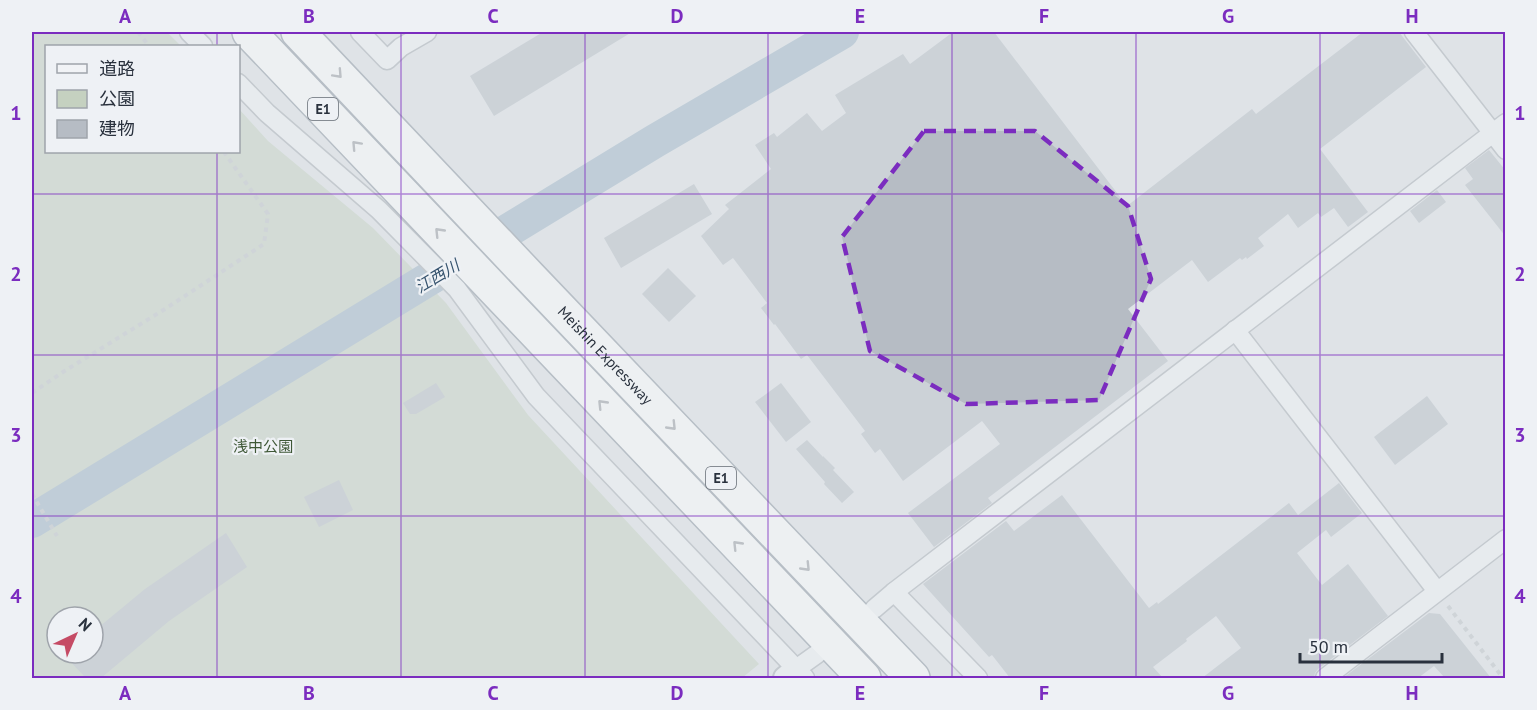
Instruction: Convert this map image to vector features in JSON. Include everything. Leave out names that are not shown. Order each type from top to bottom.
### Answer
[{"type":"highway","name":"E1","points":[[249,32],[388,199],[508,304],[864,678]]},
{"type":"highway","name":"Meishin Expressway","points":[[298,32],[913,678]]},
{"type":"street","points":[[189,32],[202,45]]},
{"type":"street","points":[[360,32],[387,60],[401,47],[427,32]]},
{"type":"street","points":[[1414,32],[1499,128],[1506,150]]},
{"type":"street","points":[[240,85],[267,113],[388,199],[536,396],[795,675],[817,654]]},
{"type":"street","points":[[874,609],[1499,128]]},
{"type":"street","points":[[1235,330],[1437,591]]},
{"type":"street","points":[[1325,678],[1506,539]]},
{"type":"street","points":[[894,592],[978,678]]},
{"type":"path","points":[[138,32],[148,45]]},
{"type":"path","points":[[32,393],[264,244],[268,214],[225,153]]},
{"type":"path","points":[[32,494],[57,536]]},
{"type":"path","points":[[1437,591],[1503,678]]},
{"type":"highlighted area","points":[[924,131],[1035,131],[1128,206],[1151,279],[1099,400],[966,404],[870,351],[842,237]]},
{"type":"green space","name":"浅中公園","points":[[32,32],[167,32],[180,45],[45,45],[45,153],[240,153],[240,110],[268,141],[373,228],[446,303],[528,415],[759,664],[742,678],[32,678]]},
{"type":"building","points":[[543,32],[632,32],[494,116],[470,76]]},
{"type":"building","points":[[953,32],[994,32],[1127,206],[1252,109],[1256,114],[1363,32],[1399,32],[1426,67],[1320,149],[1368,212],[1348,227],[1334,208],[1321,217],[1318,213],[1298,228],[1288,214],[1258,238],[1264,246],[1247,259],[1246,257],[1242,260],[1240,258],[1208,282],[1192,260],[1128,309],[1168,361],[988,498],[992,503],[934,547],[908,513],[1000,444],[982,421],[903,481],[880,449],[875,453],[861,434],[865,431],[807,355],[801,359],[761,308],[767,303],[733,258],[723,265],[701,236],[729,209],[725,205],[771,169],[755,145],[774,133],[777,137],[807,113],[822,131],[846,113],[835,95],[903,54],[910,64]]},
{"type":"building","points":[[1489,150],[1506,171],[1506,237],[1465,185],[1473,179],[1465,168]]},
{"type":"building","points":[[694,184],[712,214],[621,268],[604,238]]},
{"type":"building","points":[[1437,190],[1446,202],[1419,223],[1410,211]]},
{"type":"building","points":[[668,268],[696,296],[669,322],[642,294]]},
{"type":"building","points":[[436,383],[445,397],[416,414],[410,414],[403,403]]},
{"type":"building","points":[[781,383],[811,422],[786,442],[755,402]]},
{"type":"building","points":[[1427,396],[1448,424],[1395,465],[1374,437]]},
{"type":"building","points":[[807,440],[835,468],[833,470],[854,492],[842,503],[796,449]]},
{"type":"building","points":[[339,480],[353,510],[319,527],[304,497]]},
{"type":"building","points":[[1339,483],[1362,513],[1331,537],[1326,530],[1297,553],[1322,585],[1348,564],[1388,616],[1318,669],[1314,678],[1202,678],[1241,648],[1216,616],[1153,667],[1163,678],[1010,678],[992,655],[989,657],[923,584],[1006,521],[1014,531],[1062,495],[1149,608],[1157,602],[1158,604],[1289,503],[1298,515]]},
{"type":"building","points":[[226,533],[247,567],[169,621],[101,678],[86,678],[74,665],[105,665],[105,622],[145,589]]},
{"type":"building","points":[[1429,613],[1440,614],[1491,678],[1445,678],[1434,666],[1418,678],[1343,678]]},
{"type":"waterway","name":"江西川","points":[[32,521],[655,141],[842,32]]}]
